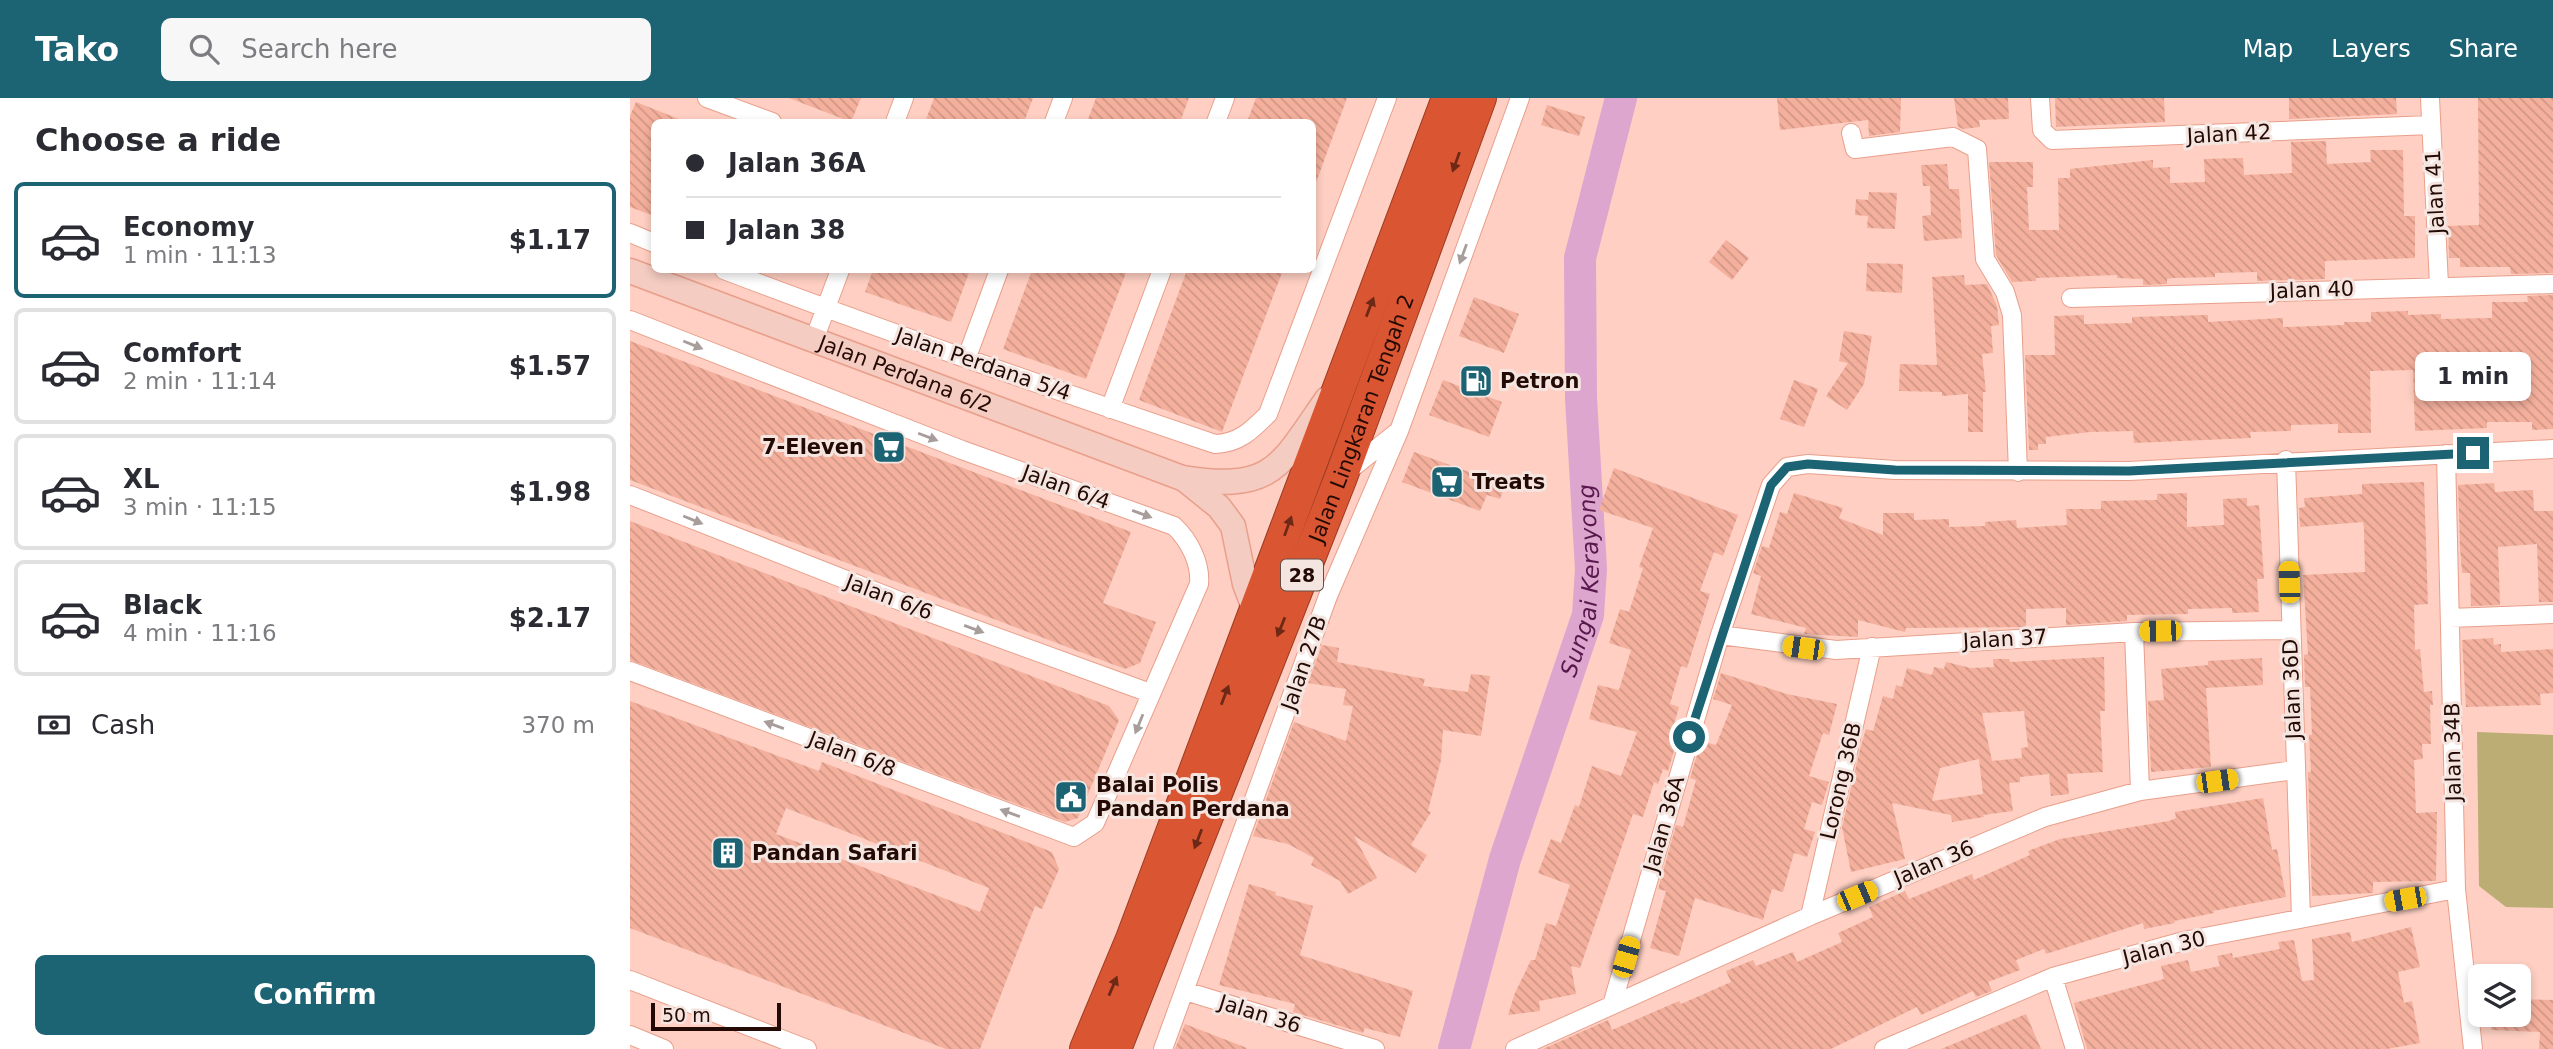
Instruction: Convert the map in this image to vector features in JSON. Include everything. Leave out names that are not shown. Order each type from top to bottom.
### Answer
[{"type":"highway","name":"Jalan Lingkaran Tengah 2","points":[[1086,1049],[1132,939],[1448,98]]},
{"type":"highway","name":"Jalan Lingkaran Tengah 2","points":[[1115,1049],[1341,477],[1480,98]]},
{"type":"street","points":[[707,98],[764,119]]},
{"type":"street","points":[[896,119],[904,98]]},
{"type":"street","points":[[1055,119],[1063,98]]},
{"type":"street","points":[[1217,119],[1225,98]]},
{"type":"street","name":"Jalan Perdana 5/4","points":[[732,273],[826,309],[1214,444],[1228,443],[1244,437],[1268,414],[1387,98]]},
{"type":"street","name":"Jalan 27B","points":[[1163,1049],[1328,596],[1399,431],[1520,98]]},
{"type":"street","name":"Jalan 42","points":[[2040,98],[2040,120],[2045,136],[2052,140],[2431,125]]},
{"type":"street","name":"Jalan 41","points":[[2430,98],[2439,285]]},
{"type":"street","points":[[1851,133],[1856,149],[1953,137],[1977,149],[1985,259],[2005,292],[2012,315],[2018,472],[2129,471],[2286,460],[2553,449]]},
{"type":"street","points":[[630,233],[651,242]]},
{"type":"street","name":"Jalan Perdana 6/2","points":[[630,271],[1182,478],[1222,484],[1250,481],[1272,470],[1287,456],[1346,371]]},
{"type":"street","points":[[814,340],[839,273]]},
{"type":"street","points":[[967,357],[998,273]]},
{"type":"street","points":[[1110,408],[1161,273]]},
{"type":"street","name":"Jalan 40","points":[[2071,298],[2439,285],[2553,284]]},
{"type":"street","name":"Jalan 6/4","points":[[630,320],[962,450],[1174,526],[1184,536],[1200,571],[1199,584],[1150,693],[1120,771],[1095,823],[1074,837]]},
{"type":"street","points":[[1341,477],[1399,431]]},
{"type":"street","name":"Jalan 34B","points":[[2446,454],[2456,889],[2470,1048]]},
{"type":"street","name":"Jalan 36D","points":[[2286,460],[2301,918]]},
{"type":"street","name":"Jalan 36A","points":[[1612,1004],[1720,635],[1771,485],[1787,467],[1808,464],[1895,470],[2018,472]]},
{"type":"street","name":"Jalan Perdana 6/2","points":[[1182,478],[1219,508],[1233,526],[1245,584],[1256,613]]},
{"type":"street","name":"Jalan 6/6","points":[[630,495],[916,607],[1150,693]]},
{"type":"street","points":[[2450,618],[2553,614]]},
{"type":"street","name":"Jalan 37","points":[[1720,635],[1803,648],[1836,650],[2134,632],[2290,630]]},
{"type":"street","points":[[2134,632],[2140,792]]},
{"type":"street","name":"Lorong 36B","points":[[1810,916],[1872,647]]},
{"type":"street","name":"Jalan 6/8","points":[[630,671],[1074,837]]},
{"type":"street","name":"Jalan 36","points":[[1514,1049],[1810,916],[2045,817],[2140,792],[2295,770]]},
{"type":"street","name":"Jalan 30","points":[[1884,1049],[2053,977],[2184,941],[2456,889]]},
{"type":"street","points":[[2053,977],[2075,1049]]},
{"type":"street","points":[[630,980],[807,1049]]},
{"type":"street","name":"Jalan 36","points":[[1185,991],[1375,1049]]},
{"type":"street","points":[[630,1035],[664,1049]]},
{"type":"shaded area","points":[[2477,732],[2553,735],[2553,908],[2506,907],[2479,886]]},
{"type":"building","points":[[789,98],[861,98],[852,119],[843,119]]},
{"type":"building","points":[[934,98],[1033,98],[1025,119],[926,119]]},
{"type":"building","points":[[1096,98],[1189,98],[1181,119],[1088,119]]},
{"type":"building","points":[[1256,98],[1347,98],[1316,183],[1316,119],[1248,119]]},
{"type":"building","points":[[1777,98],[1901,98],[1900,132],[1869,136],[1868,120],[1780,130]]},
{"type":"building","points":[[1954,98],[2008,98],[2009,119],[1979,120],[1980,127],[1963,129],[1958,127]]},
{"type":"building","points":[[2055,98],[2164,98],[2165,122],[2056,127]]},
{"type":"building","points":[[2289,98],[2396,98],[2397,114],[2289,119]]},
{"type":"building","points":[[2478,98],[2553,98],[2553,273],[2511,274],[2510,267],[2460,267],[2460,258],[2449,258],[2448,226],[2479,225]]},
{"type":"building","points":[[636,102],[679,119],[651,119],[651,215],[630,207],[630,116]]},
{"type":"building","points":[[1547,105],[1585,117],[1579,136],[1541,125]]},
{"type":"building","points":[[2326,141],[2327,164],[2371,162],[2370,150],[2403,150],[2404,216],[2415,216],[2415,258],[2325,261],[2325,279],[2257,281],[2257,272],[2215,273],[2215,277],[2173,278],[2167,279],[2167,284],[2143,285],[2143,279],[2117,278],[2117,275],[2036,278],[2036,281],[2012,282],[1996,255],[1989,162],[2033,162],[2033,187],[2027,187],[2029,230],[2059,230],[2058,178],[2070,178],[2070,169],[2153,160],[2153,168],[2170,167],[2170,183],[2205,182],[2204,159],[2243,158],[2244,175],[2292,173],[2291,142]]},
{"type":"building","points":[[1947,164],[1949,189],[1959,189],[1962,238],[1924,241],[1922,216],[1931,215],[1930,186],[1923,186],[1921,165]]},
{"type":"building","points":[[1869,192],[1897,193],[1895,229],[1867,228],[1868,216],[1855,215],[1856,199],[1868,200]]},
{"type":"building","points":[[1726,240],[1749,258],[1732,280],[1709,262]]},
{"type":"building","points":[[1867,263],[1903,264],[1902,293],[1866,291]]},
{"type":"building","points":[[872,273],[969,273],[951,322],[865,292]]},
{"type":"building","points":[[1031,273],[1126,273],[1086,379],[1003,349]]},
{"type":"building","points":[[1186,273],[1282,273],[1222,432],[1139,400]]},
{"type":"building","points":[[1964,275],[1965,285],[1987,284],[1997,306],[1999,325],[1991,326],[1993,353],[1982,354],[1986,392],[1983,392],[1983,432],[1968,432],[1968,394],[1942,396],[1942,392],[1899,391],[1900,364],[1937,365],[1932,277]]},
{"type":"building","points":[[2553,295],[2553,429],[2532,430],[2532,422],[2487,422],[2487,428],[2415,431],[2413,370],[2370,371],[2371,433],[2338,433],[2338,424],[2291,425],[2291,431],[2250,432],[2251,438],[2134,443],[2133,431],[2090,432],[2046,437],[2046,444],[2038,444],[2038,450],[2029,450],[2025,355],[2055,355],[2054,316],[2084,315],[2084,324],[2132,323],[2132,317],[2208,315],[2208,322],[2283,318],[2283,327],[2344,325],[2344,322],[2371,322],[2371,312],[2441,314],[2441,319],[2492,318],[2492,302],[2528,302],[2527,296]]},
{"type":"building","points":[[1474,297],[1519,314],[1504,353],[1459,336]]},
{"type":"building","points":[[1844,331],[1872,336],[1864,384],[1847,410],[1826,396],[1848,363],[1839,361]]},
{"type":"building","points":[[630,341],[1131,532],[1103,603],[1156,622],[1140,663],[1125,669],[630,480]]},
{"type":"building","points":[[1443,380],[1502,402],[1489,437],[1429,415]]},
{"type":"building","points":[[1794,380],[1818,389],[1804,427],[1780,419]]},
{"type":"building","name":"Treats","points":[[1414,452],[1505,485],[1500,499],[1487,495],[1480,511],[1402,482]]},
{"type":"building","points":[[1614,468],[1738,515],[1723,556],[1714,552],[1700,591],[1710,594],[1687,668],[1681,666],[1670,704],[1679,707],[1672,731],[1679,734],[1668,771],[1663,769],[1658,784],[1654,782],[1643,817],[1633,814],[1580,968],[1571,966],[1576,994],[1539,1001],[1540,1011],[1508,1015],[1531,960],[1535,960],[1546,923],[1556,926],[1570,885],[1538,873],[1551,839],[1561,843],[1575,805],[1579,807],[1592,766],[1621,776],[1637,732],[1589,719],[1598,685],[1619,690],[1631,650],[1609,643],[1620,609],[1629,612],[1643,568],[1639,567],[1653,528],[1599,510]]},
{"type":"building","points":[[2424,482],[2428,604],[2414,605],[2415,650],[2420,649],[2424,692],[2432,691],[2433,705],[2430,705],[2431,744],[2422,744],[2423,759],[2414,760],[2416,813],[2437,812],[2436,881],[2373,882],[2373,893],[2312,896],[2308,772],[2311,772],[2309,735],[2312,735],[2310,687],[2305,687],[2304,655],[2308,654],[2303,575],[2365,572],[2364,528],[2363,522],[2300,527],[2299,508],[2305,507],[2304,498],[2362,494],[2362,484]]},
{"type":"building","points":[[2494,483],[2495,492],[2533,490],[2534,511],[2553,511],[2553,602],[2539,602],[2537,544],[2498,547],[2500,605],[2471,606],[2470,573],[2462,573],[2458,485]]},
{"type":"building","points":[[1794,493],[1843,508],[1839,518],[1883,535],[1883,513],[1914,513],[1914,520],[1949,519],[1949,527],[1985,526],[1985,522],[2016,520],[2017,528],[2067,525],[2066,509],[2101,509],[2101,501],[2157,500],[2157,494],[2187,493],[2187,527],[2224,525],[2223,499],[2247,498],[2247,506],[2259,505],[2264,579],[2257,579],[2259,612],[2232,613],[2232,608],[2188,609],[2188,614],[2127,615],[2127,621],[2066,625],[2066,608],[2026,609],[2026,627],[1906,628],[1905,632],[1858,620],[1858,637],[1804,634],[1806,628],[1751,614],[1761,576],[1753,573],[1762,546],[1769,548],[1780,512],[1787,514]]},
{"type":"building","points":[[630,521],[1109,706],[1119,720],[1078,818],[1065,822],[630,660]]},
{"type":"building","points":[[2493,638],[2494,645],[2501,644],[2501,652],[2553,649],[2553,693],[2540,694],[2541,705],[2466,707],[2462,640]]},
{"type":"building","points":[[1322,645],[1339,648],[1337,662],[1425,679],[1423,686],[1468,692],[1471,674],[1490,676],[1481,736],[1443,730],[1441,760],[1428,811],[1431,812],[1411,845],[1427,855],[1416,873],[1354,836],[1377,878],[1348,894],[1340,881],[1311,865],[1314,858],[1288,844],[1253,836],[1294,722],[1346,741],[1353,706],[1343,705],[1346,689],[1308,683]]},
{"type":"building","points":[[2104,657],[2105,711],[2100,711],[2103,772],[2067,774],[2069,794],[2051,796],[2049,774],[2020,777],[2020,782],[2009,783],[2013,811],[1952,822],[1951,815],[1892,803],[1905,859],[1851,872],[1842,827],[1866,729],[1873,731],[1883,696],[1893,699],[1896,685],[1902,687],[1907,668],[1932,675],[1934,667],[1944,669],[1946,662],[1971,668],[1994,667],[1993,659],[2009,659],[2010,662]],"holes":[[[2024,711],[2028,747],[2021,748],[2022,758],[1992,761],[1982,713]],[[1979,759],[1983,794],[1932,801],[1940,768]]]},
{"type":"building","points":[[2262,658],[2263,685],[2206,688],[2211,767],[2151,772],[2148,701],[2164,700],[2161,669],[2208,665],[2208,661]]},
{"type":"building","points":[[1721,673],[1787,694],[1837,704],[1829,735],[1823,733],[1809,776],[1829,782],[1822,805],[1812,802],[1804,829],[1815,832],[1807,857],[1794,853],[1783,892],[1772,889],[1763,920],[1695,898],[1679,956],[1650,948],[1666,891],[1658,889],[1676,825],[1683,827],[1696,780],[1690,778],[1701,741],[1716,745],[1732,705],[1713,699]]},
{"type":"building","name":"Pandan Safari","points":[[630,701],[819,771],[822,762],[1052,852],[1059,869],[1042,909],[1035,906],[980,1049],[946,1049],[630,928]],"holes":[[[786,808],[989,888],[980,912],[776,834]]]},
{"type":"building","points":[[2263,798],[2272,850],[2277,849],[2286,897],[2213,911],[2214,913],[2144,929],[2143,923],[2046,954],[2044,949],[2016,960],[2020,970],[1988,982],[1992,991],[1976,997],[1973,991],[1921,1015],[1917,1007],[1831,1049],[1543,1049],[1608,1020],[1612,1030],[1679,1001],[1681,1004],[1731,982],[1726,971],[1753,960],[1756,966],[1793,952],[1797,962],[1842,942],[1838,933],[1873,917],[1869,907],[1905,891],[1909,899],[1972,874],[1974,880],[2030,855],[2028,851],[2060,839],[2169,821],[2176,818],[2175,812]]},
{"type":"building","points":[[1249,884],[1313,906],[1300,955],[1413,991],[1400,1037],[1365,1028],[1363,1033],[1293,1012],[1295,1004],[1219,985]]},
{"type":"building","points":[[2411,927],[2420,967],[2398,972],[2404,1003],[2412,1001],[2420,1043],[2387,1049],[2087,1049],[2074,1003],[2164,979],[2161,966],[2188,960],[2191,972],[2220,966],[2217,956],[2232,953],[2233,958],[2280,949],[2278,942],[2294,940],[2302,981],[2314,980],[2312,939],[2350,932],[2352,942]]},
{"type":"building","points":[[2531,999],[2553,1000],[2553,1049],[2539,1049],[2540,1032],[2491,1030],[2491,1027],[2531,1027]]},
{"type":"building","points":[[2026,1014],[2041,1049],[1941,1049],[1987,1030]]},
{"type":"building","points":[[1185,1024],[1247,1048],[1175,1049]]},
{"type":"waterway","name":"Sungai Kerayong","points":[[1454,1049],[1505,859],[1588,615],[1591,569],[1581,398],[1580,258],[1621,98]]},
{"type":"place","name":"Petron","points":[[1476,381]]},
{"type":"place","name":"7-Eleven","points":[[889,447]]},
{"type":"place","name":"Treats","points":[[1447,482]]},
{"type":"place","name":"Balai Polis Pandan Perdana","points":[[1071,797]]},
{"type":"place","name":"Pandan Safari","points":[[728,853]]},
{"type":"route","points":[[1689,737],[1771,485],[1787,467],[1808,464],[1895,470],[2129,471],[2286,460],[2473,453]]}]
